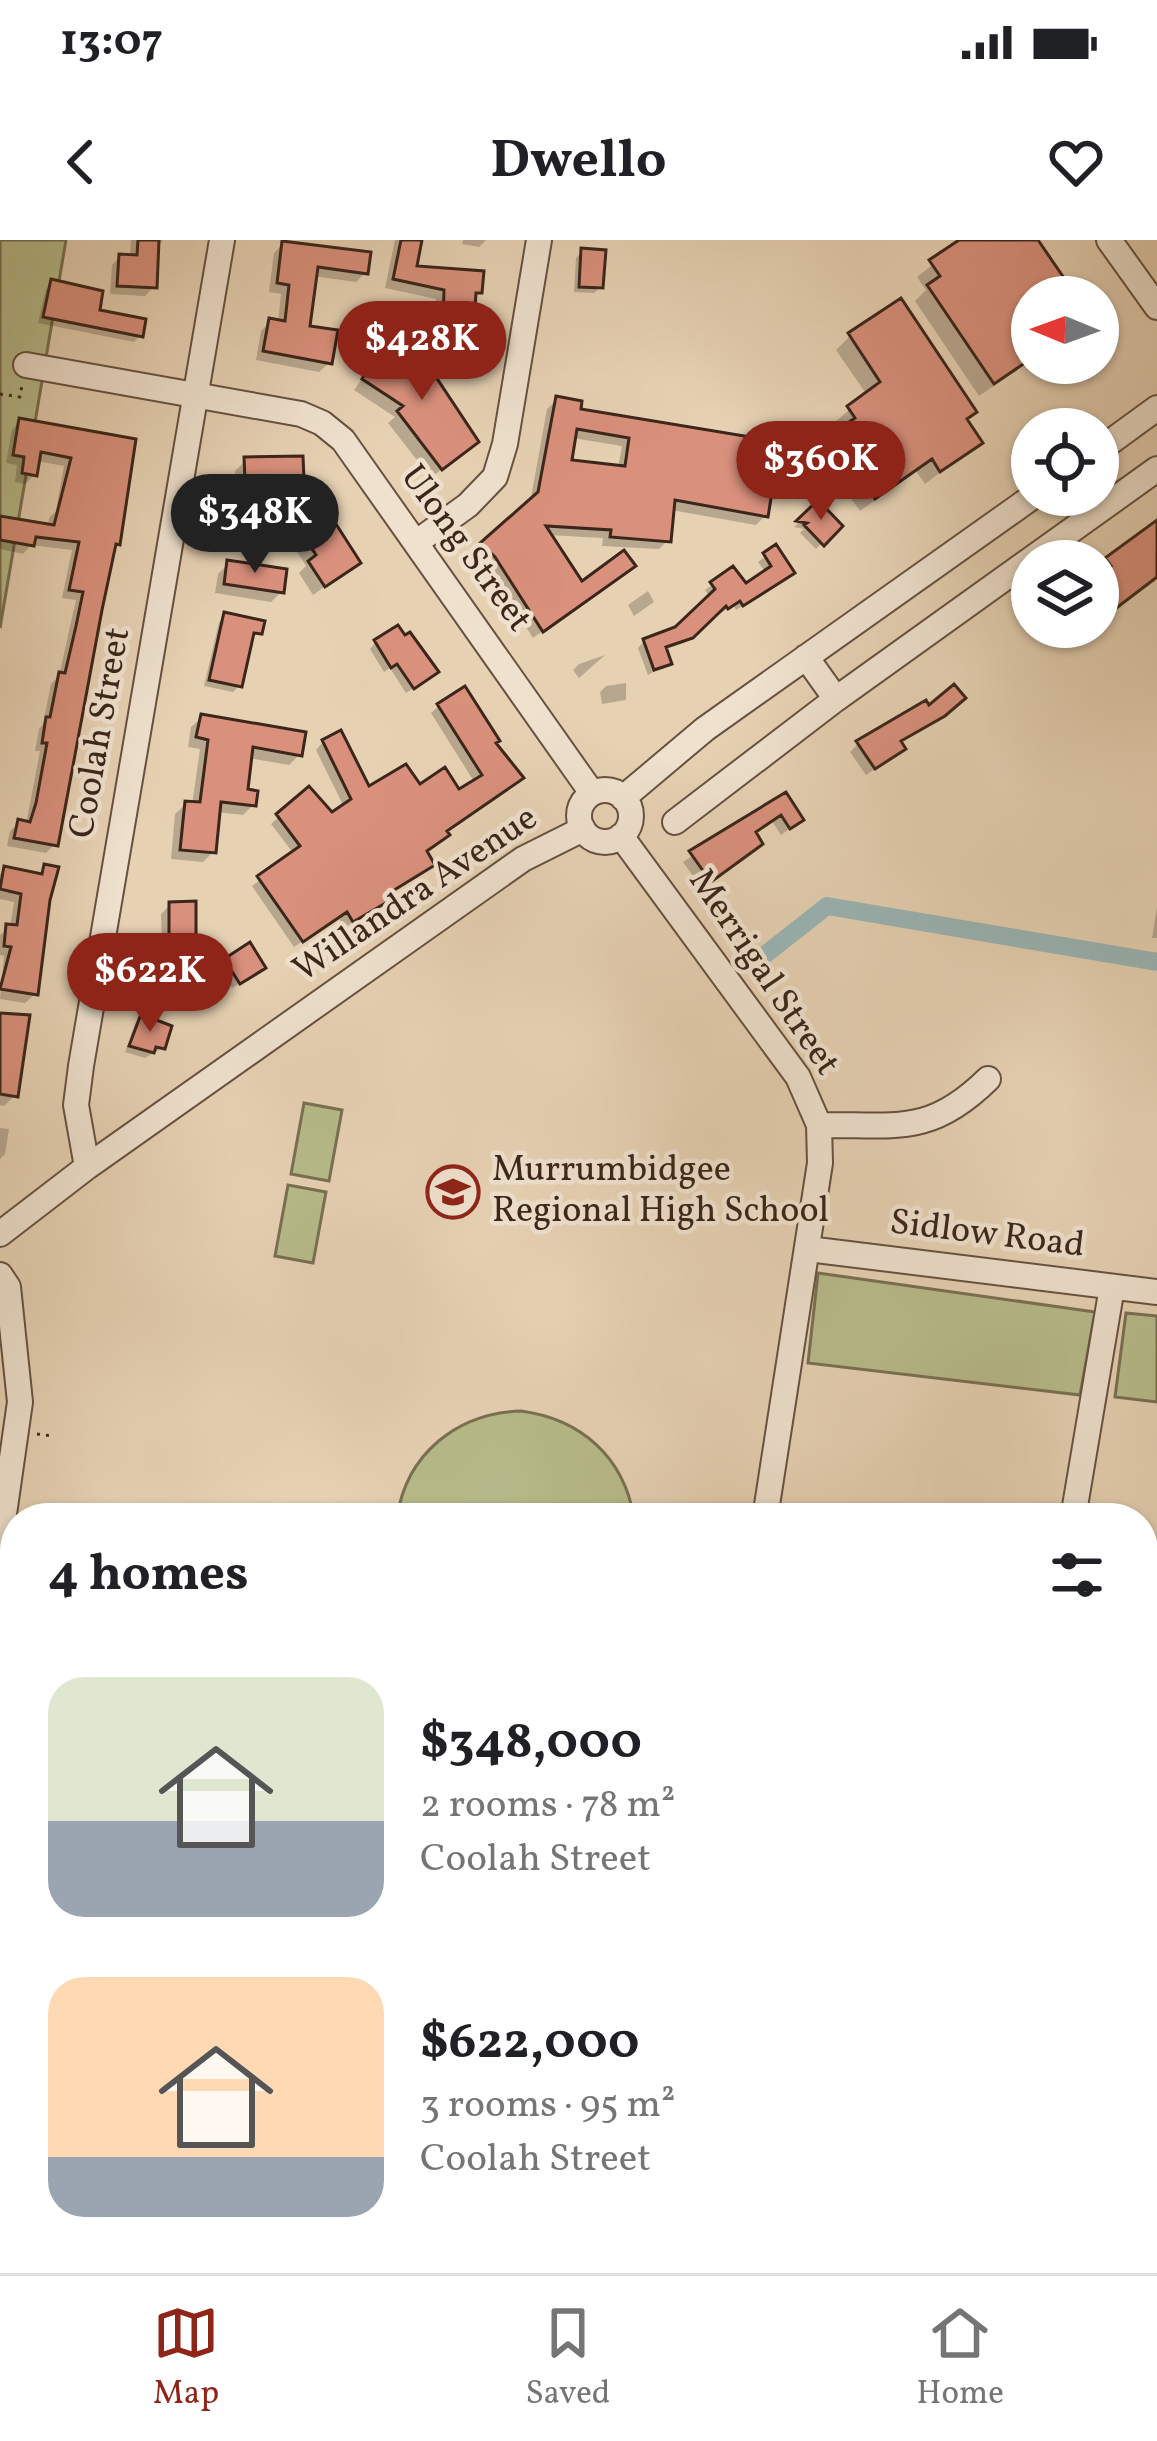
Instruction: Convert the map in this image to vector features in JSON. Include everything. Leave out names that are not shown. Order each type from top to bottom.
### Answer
[{"type":"street","name":"Coolah Street","points":[[87,1167],[76,1105],[81,1066],[222,240]]},
{"type":"street","points":[[417,542],[468,506],[496,477],[539,240]]},
{"type":"street","points":[[1108,240],[1157,307]]},
{"type":"street","name":"Ulong Street","points":[[25,371],[301,413],[322,423],[343,440],[592,794]]},
{"type":"street","points":[[1119,439],[1154,418]]},
{"type":"street","points":[[675,821],[1157,469]]},
{"type":"street","points":[[623,798],[680,748],[1011,512]]},
{"type":"street","points":[[806,657],[836,699]]},
{"type":"street","points":[[592,794],[608,790],[623,798],[631,817],[621,836]]},
{"type":"street","name":"Willandra Avenue","points":[[592,794],[580,809],[583,829],[600,841],[621,836]]},
{"type":"street","name":"Willandra Avenue","points":[[0,1234],[87,1167],[523,859],[583,829]]},
{"type":"street","name":"Merrigal Street","points":[[621,836],[798,1076],[819,1125],[820,1163],[767,1503]]},
{"type":"street","points":[[819,1125],[891,1127],[925,1120],[955,1110],[988,1079]]},
{"type":"street","name":"Sidlow Road","points":[[808,1249],[1157,1292]]},
{"type":"street","points":[[0,1274],[8,1287],[20,1402],[6,1503]]},
{"type":"street","points":[[1076,1503],[1112,1287]]},
{"type":"path","points":[[0,394],[20,397],[25,371]]},
{"type":"green space","points":[[0,240],[66,240],[0,628]]},
{"type":"green space","points":[[304,1103],[342,1110],[329,1181],[291,1174]]},
{"type":"green space","points":[[288,1185],[326,1192],[313,1263],[275,1256]]},
{"type":"green space","points":[[818,1273],[1095,1312],[1080,1395],[808,1363]]},
{"type":"green space","points":[[1126,1313],[1157,1316],[1157,1402],[1115,1397]]},
{"type":"green space","points":[[498,1414],[543,1415],[580,1432],[610,1459],[631,1503],[400,1503],[411,1475],[438,1441]]},
{"type":"building","points":[[138,240],[159,240],[157,288],[117,286],[119,254],[137,255]]},
{"type":"building","points":[[401,240],[422,240],[417,266],[484,271],[482,293],[476,293],[474,323],[443,322],[444,290],[393,279]]},
{"type":"building","points":[[959,240],[1038,240],[1063,276],[1011,276],[1011,372],[994,384],[927,285],[940,276],[929,260]]},
{"type":"building","points":[[282,241],[371,252],[368,274],[318,267],[310,326],[338,330],[332,364],[263,351],[269,318],[285,321],[289,285],[277,283]]},
{"type":"building","points":[[581,248],[606,250],[603,288],[579,287]]},
{"type":"building","points":[[51,279],[103,291],[100,310],[146,319],[143,337],[43,317]]},
{"type":"building","points":[[901,298],[977,412],[967,419],[983,443],[940,472],[932,459],[875,499],[830,435],[855,418],[847,406],[880,382],[848,333]]},
{"type":"building","points":[[431,327],[472,345],[462,366],[422,348]]},
{"type":"building","points":[[388,339],[418,359],[420,353],[479,442],[442,470],[397,411],[403,406],[362,379],[368,369],[375,370],[378,353]]},
{"type":"building","points":[[556,396],[582,401],[581,409],[780,442],[768,517],[675,500],[671,542],[610,537],[611,530],[546,526],[582,581],[624,550],[636,566],[543,632],[495,557],[480,543],[538,492]],"holes":[[[577,429],[629,438],[625,466],[572,460]]]},
{"type":"building","points":[[19,418],[136,439],[120,545],[116,544],[102,610],[58,846],[14,838],[18,819],[30,822],[36,803],[47,743],[42,743],[46,717],[50,717],[59,672],[65,673],[76,626],[83,592],[69,590],[79,542],[36,537],[34,546],[0,540],[0,516],[54,525],[71,458],[41,452],[37,476],[22,473],[24,457],[13,455]]},
{"type":"building","points":[[303,456],[304,480],[245,481],[244,457]]},
{"type":"building","points":[[240,499],[313,509],[309,542],[336,524],[361,563],[325,587],[308,561],[316,555],[298,528],[259,523],[257,539],[235,536]]},
{"type":"building","points":[[818,500],[843,526],[824,546],[804,525],[807,523],[796,521]]},
{"type":"building","points":[[1157,520],[1157,577],[1119,606],[1119,548]]},
{"type":"building","points":[[776,544],[795,573],[743,606],[740,601],[726,606],[693,638],[666,647],[672,664],[654,670],[643,639],[675,627],[715,589],[710,582],[733,566],[746,583],[771,566],[763,553]]},
{"type":"building","points":[[227,560],[287,569],[284,593],[224,584]]},
{"type":"building","points":[[224,612],[265,621],[262,634],[254,633],[242,687],[209,680]]},
{"type":"building","points":[[398,625],[405,635],[410,632],[439,672],[414,689],[397,664],[391,668],[374,640]]},
{"type":"building","points":[[954,684],[966,698],[901,741],[906,749],[875,769],[856,741],[926,700],[929,705]]},
{"type":"building","points":[[465,686],[500,741],[496,743],[524,778],[447,831],[450,835],[427,851],[435,865],[386,895],[389,901],[353,922],[347,912],[303,942],[257,876],[300,846],[276,814],[309,786],[332,812],[351,799],[322,740],[341,730],[369,786],[406,764],[420,784],[445,767],[459,789],[482,775],[437,704]]},
{"type":"building","points":[[201,714],[306,732],[302,756],[253,747],[248,789],[258,791],[256,806],[221,802],[216,853],[180,850],[185,801],[200,802],[208,740],[196,737]]},
{"type":"building","points":[[786,792],[804,820],[790,829],[781,815],[756,832],[763,844],[711,882],[689,851]]},
{"type":"building","points":[[44,864],[59,867],[38,995],[0,989],[11,947],[4,946],[6,924],[17,925],[21,894],[0,889],[4,866],[42,874]]},
{"type":"building","points":[[196,901],[196,946],[204,947],[198,987],[156,982],[161,941],[169,942],[169,902]]},
{"type":"building","points":[[250,942],[266,968],[240,984],[224,959]]},
{"type":"building","points":[[0,1013],[30,1015],[18,1097],[0,1094]]},
{"type":"building","points":[[141,1014],[172,1026],[165,1049],[156,1047],[154,1053],[129,1046]]},
{"type":"waterway","points":[[757,961],[827,906],[1157,962]]},
{"type":"place","name":"Murrumbidgee Regional High School","points":[[453,1192]]}]
